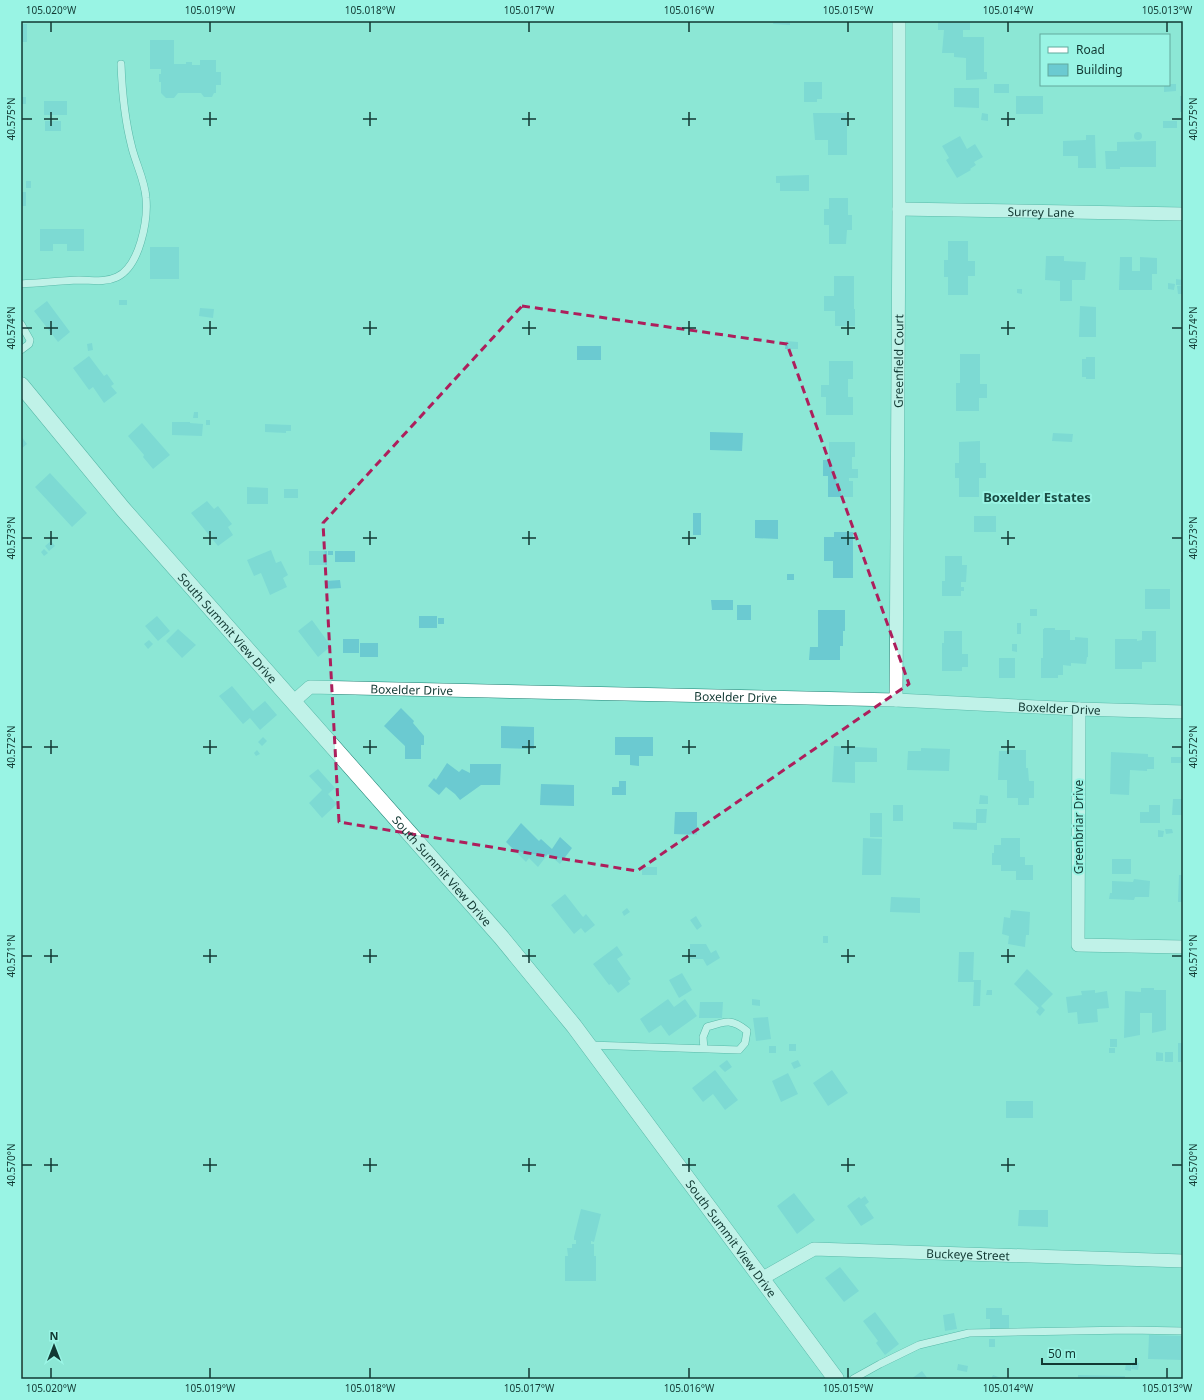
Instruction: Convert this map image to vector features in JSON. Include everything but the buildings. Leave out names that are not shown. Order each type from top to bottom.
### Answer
[{"type":"street","name":"Greenfield Court","points":[[896,700],[899,21]]},
{"type":"street","name":"Surrey Lane","points":[[899,209],[1183,214]]},
{"type":"street","name":"South Summit View Drive","points":[[21,385],[123,509],[501,937],[574,1026],[836,1379]]},
{"type":"street","name":"Boxelder Drive","points":[[294,701],[310,688],[896,700],[1079,709],[1183,712]]},
{"type":"street","name":"Greenbriar Drive","points":[[1079,709],[1078,945],[1183,947]]},
{"type":"street","name":"Buckeye Street","points":[[762,1279],[814,1249],[1183,1261]]},
{"type":"lane","points":[[21,284],[81,280],[101,282],[118,277],[131,265],[136,255],[144,229],[146,197],[132,148],[122,92],[121,64]]},
{"type":"lane","points":[[21,324],[30,340],[29,344],[21,350]]},
{"type":"lane","points":[[589,1045],[704,1049],[739,1050],[745,1043],[747,1032],[738,1024],[728,1022],[707,1027],[703,1037],[704,1049]]},
{"type":"lane","points":[[853,1379],[919,1345],[969,1333],[1183,1330]]},
{"type":"highlighted area","points":[[522,306],[787,344],[909,684],[637,871],[339,822],[323,523]]},
{"type":"shaded area","points":[[21,1229],[23,1379],[21,1379]]},
{"type":"district","name":"Boxelder Estates","points":[[1037,497]]}]
